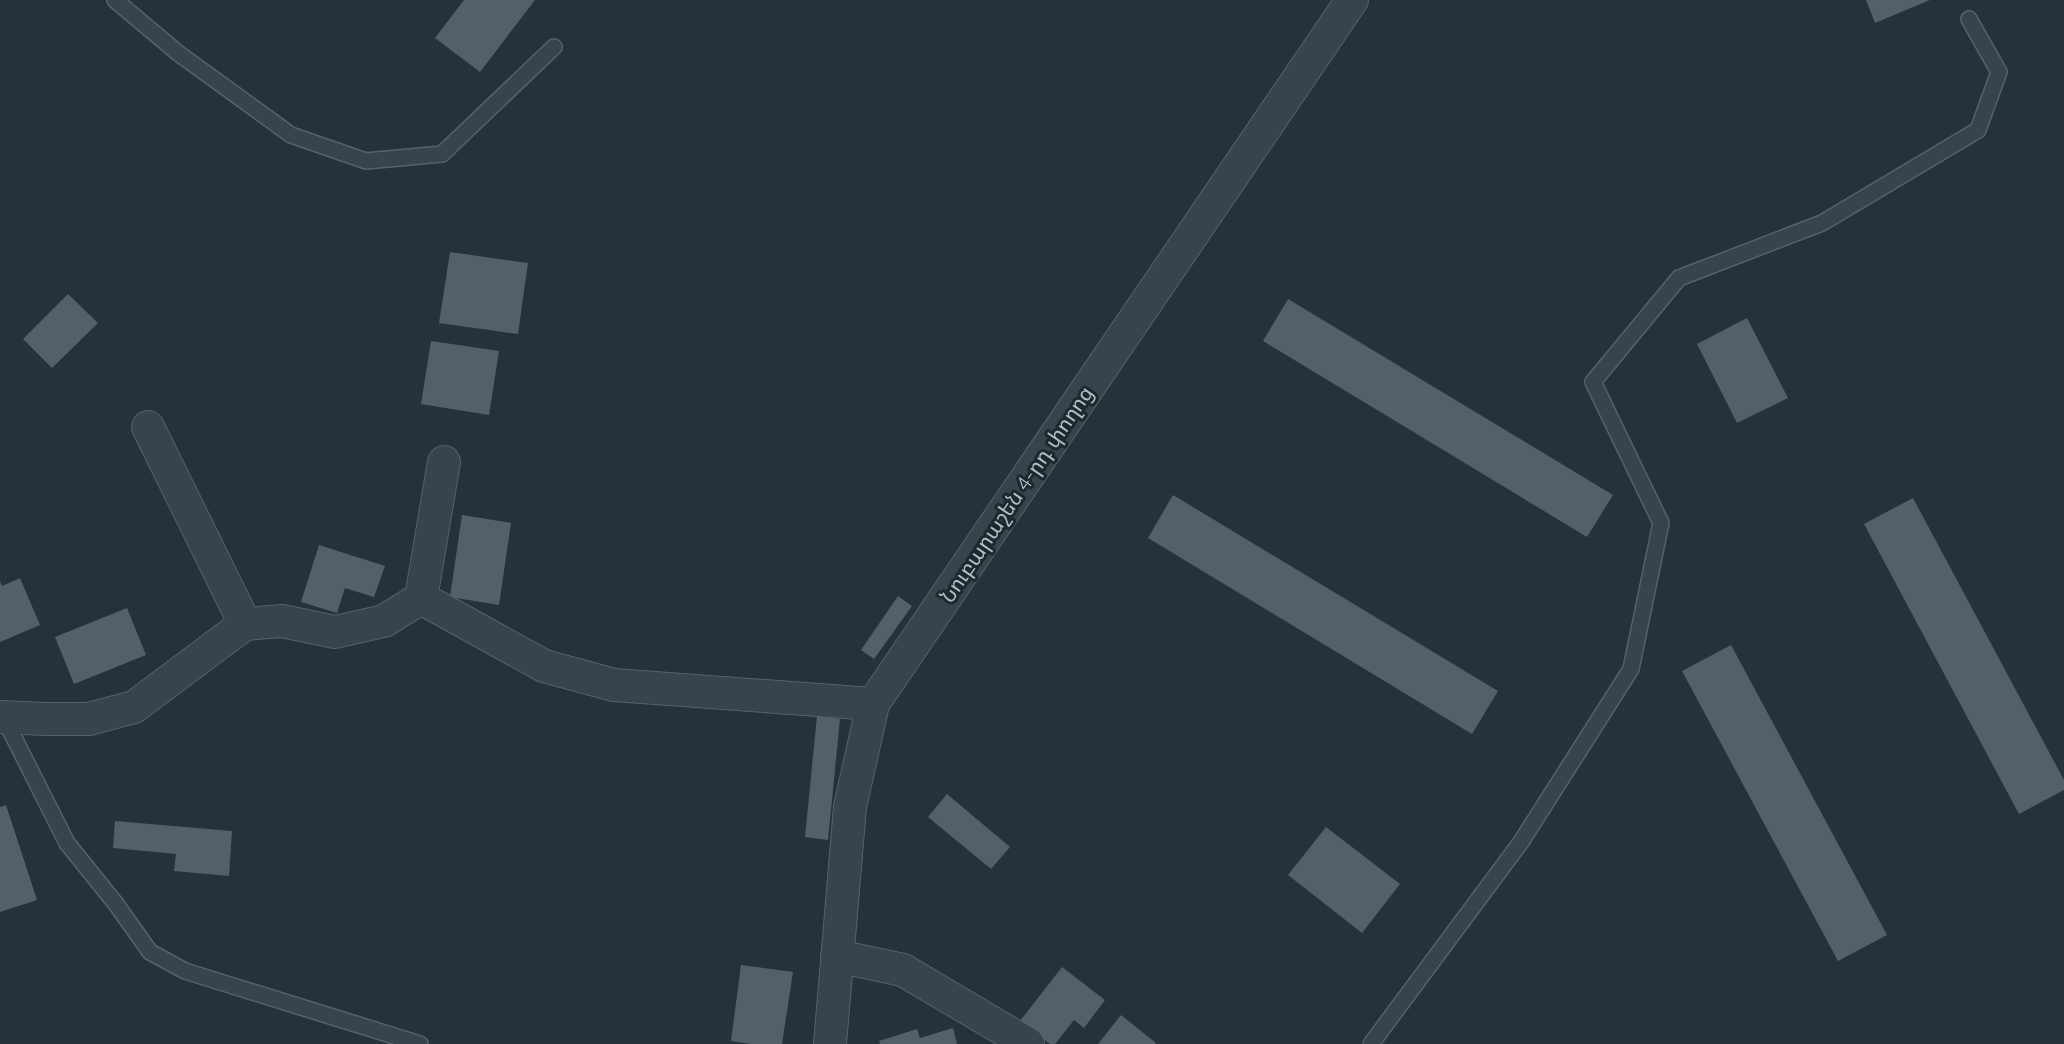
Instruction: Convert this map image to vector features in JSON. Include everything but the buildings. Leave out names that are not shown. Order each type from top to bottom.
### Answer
[{"type":"street","name":"Նուբարաշեն 4-րդ փողոց","points":[[830,1044],[849,807],[873,705],[1352,0]]},
{"type":"street","points":[[148,427],[245,624]]},
{"type":"street","points":[[2,716],[89,719],[134,707],[245,624],[282,621],[335,632],[384,621],[421,598],[444,462]]},
{"type":"street","points":[[421,598],[544,666],[614,685],[873,705]]},
{"type":"street","points":[[837,956],[903,970],[1028,1044]]},
{"type":"lane","points":[[115,0],[178,53],[291,135],[366,161],[442,154],[554,47]]},
{"type":"lane","points":[[1371,1044],[1521,842],[1631,669],[1661,522],[1593,382],[1679,278],[1822,223],[1978,130],[1999,72],[1969,19]]},
{"type":"lane","points":[[2,716],[67,843],[116,904],[150,952],[185,971],[420,1044]]}]
